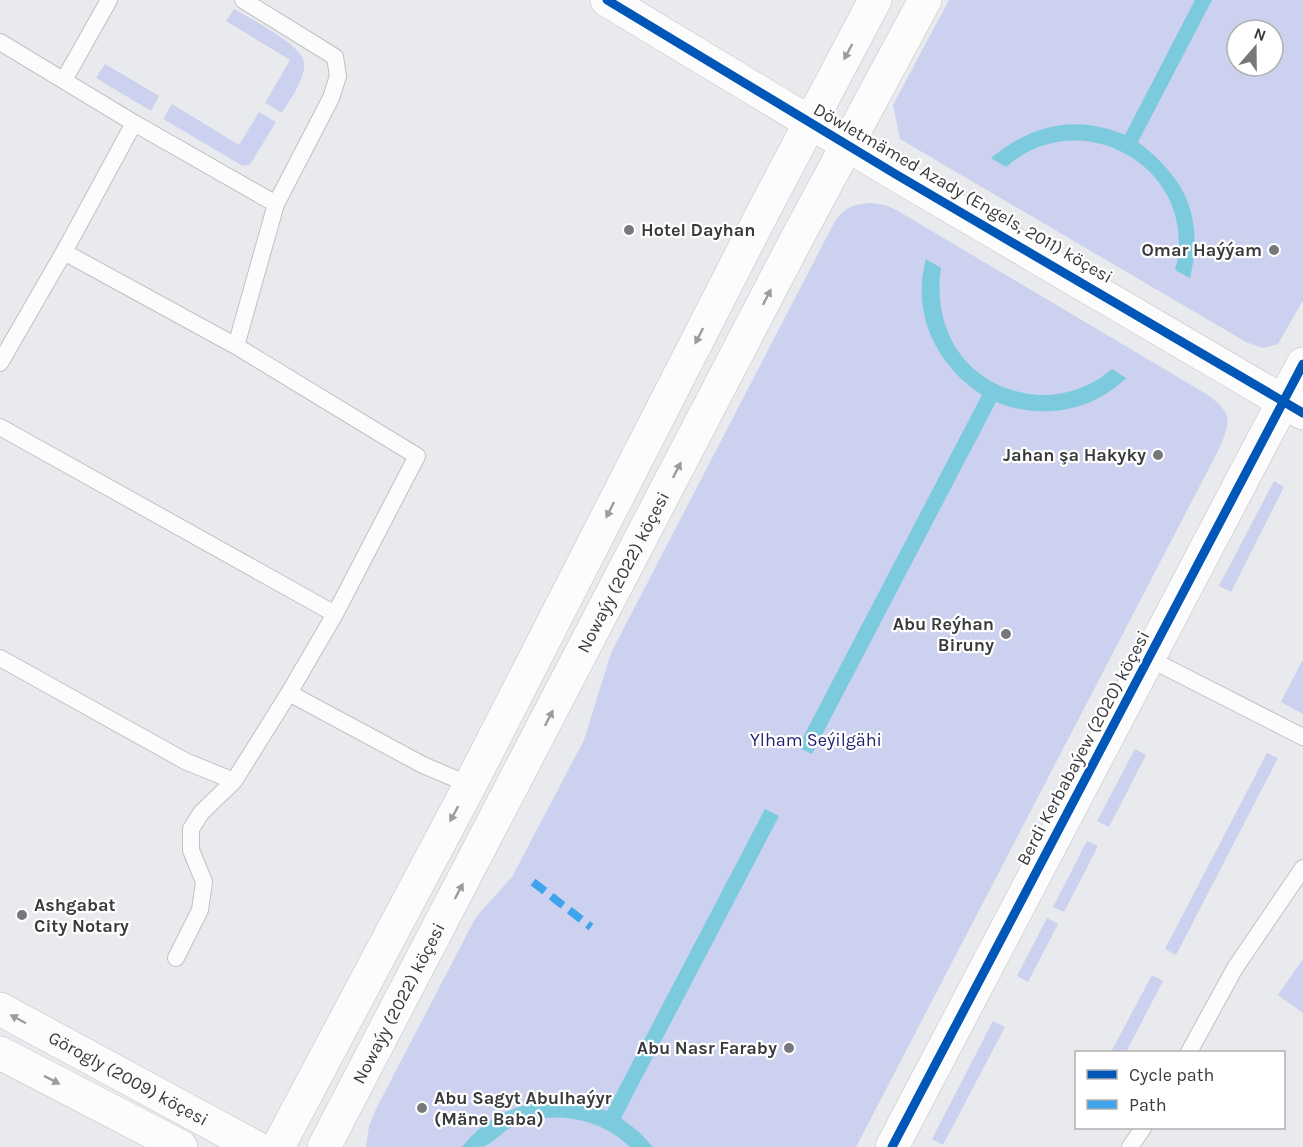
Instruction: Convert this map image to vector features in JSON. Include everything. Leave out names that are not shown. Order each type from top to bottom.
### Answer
[{"type":"main road","name":"Döwletmämed Azady (Engels, 2011) köçesi","points":[[607,0],[810,123],[1293,407]]},
{"type":"main road","points":[[278,1147],[470,785],[875,0]]},
{"type":"main road","name":"Nowaýy (2022) köçesi","points":[[324,1147],[791,251],[925,0]]},
{"type":"main road","name":"Berdi Kerbabaýew (2020) köçesi","points":[[892,1147],[1148,658],[1293,407],[1303,364]]},
{"type":"main road","name":"Görogly (2009) köçesi","points":[[0,1010],[255,1147]]},
{"type":"main road","name":"Görogly (2009) köçesi","points":[[0,1053],[182,1147]]},
{"type":"lane","points":[[64,80],[109,0]]},
{"type":"lane","points":[[236,346],[276,204],[331,98],[338,76],[335,57],[243,0]]},
{"type":"lane","points":[[0,42],[134,123],[276,204]]},
{"type":"lane","points":[[0,363],[134,123]]},
{"type":"lane","points":[[64,252],[236,346],[417,456],[335,614],[289,693],[234,781],[201,813],[191,829],[191,850],[204,882],[200,910],[176,958]]},
{"type":"lane","points":[[0,427],[335,614]]},
{"type":"lane","points":[[0,658],[185,760],[234,781]]},
{"type":"lane","points":[[1148,658],[1303,737]]},
{"type":"lane","points":[[289,693],[423,765],[470,785]]},
{"type":"lane","points":[[1190,1051],[1235,968],[1303,868]]},
{"type":"lane","points":[[1130,1147],[1142,1129]]},
{"type":"green space","points":[[949,0],[1303,0],[1303,300],[1278,344],[1262,348],[1246,342],[900,139],[893,105]]},
{"type":"green space","points":[[234,9],[274,32],[301,55],[304,62],[303,75],[282,113],[265,103],[290,60],[226,21]]},
{"type":"green space","points":[[105,64],[159,96],[151,111],[96,78]]},
{"type":"green space","points":[[172,104],[239,145],[259,112],[276,122],[253,160],[249,165],[243,166],[163,119]]},
{"type":"green space","name":"Ylham Seýilgähi","points":[[871,203],[885,205],[898,211],[1208,395],[1222,407],[1227,423],[1220,447],[856,1147],[366,1147],[369,1126],[376,1109],[476,917],[512,877],[584,740],[611,653],[834,223],[850,207]]},
{"type":"green space","points":[[1274,481],[1284,487],[1231,592],[1219,586]]},
{"type":"green space","points":[[1303,661],[1303,714],[1281,702]]},
{"type":"green space","points":[[1135,749],[1146,755],[1109,827],[1097,821]]},
{"type":"green space","points":[[1267,753],[1278,758],[1176,955],[1165,949]]},
{"type":"green space","points":[[1087,841],[1098,846],[1064,912],[1053,907]]},
{"type":"green space","points":[[1047,918],[1058,924],[1028,982],[1017,976]]},
{"type":"green space","points":[[1303,959],[1303,1013],[1278,995]]},
{"type":"green space","points":[[1152,975],[1163,981],[1127,1051],[1112,1051]]},
{"type":"green space","points":[[993,1021],[1005,1027],[943,1145],[932,1139]]},
{"type":"shaded area","points":[[1195,0],[1212,0],[1138,142],[1168,170],[1187,201],[1195,236],[1190,278],[1175,270],[1179,234],[1171,202],[1153,176],[1129,156],[1100,144],[1068,141],[1036,148],[1006,167],[991,158],[1022,138],[1055,126],[1089,125],[1125,135]]},
{"type":"shaded area","points":[[926,259],[941,268],[940,292],[943,315],[950,336],[961,355],[994,383],[1016,391],[1050,395],[1079,389],[1112,369],[1126,378],[1098,399],[1065,410],[1030,411],[996,402],[812,754],[798,747],[982,395],[952,369],[931,336],[922,299],[922,279]]},
{"type":"shaded area","points":[[765,809],[779,816],[621,1118],[653,1147],[630,1147],[618,1137],[590,1123],[574,1119],[543,1118],[512,1127],[485,1146],[462,1147],[476,1131],[492,1119],[510,1110],[528,1105],[567,1102],[607,1111]]},
{"type":"marked path","points":[[533,882],[591,927]]},
{"type":"cycle path","points":[[607,0],[897,175],[1303,413]]},
{"type":"cycle path","points":[[892,1147],[1303,364]]},
{"type":"place","name":"Hotel Dayhan","points":[[629,230]]},
{"type":"place","name":"Omar Haýýam","points":[[1274,250]]},
{"type":"place","name":"Jahan şa Hakyky","points":[[1158,455]]},
{"type":"place","name":"Abu Reýhan Biruny","points":[[1006,634]]},
{"type":"place","name":"Ashgabat City Notary","points":[[22,915]]},
{"type":"place","name":"Abu Nasr Faraby","points":[[789,1048]]},
{"type":"place","name":"Abu Sagyt Abulhaýyr (Mäne Baba)","points":[[422,1108]]}]
